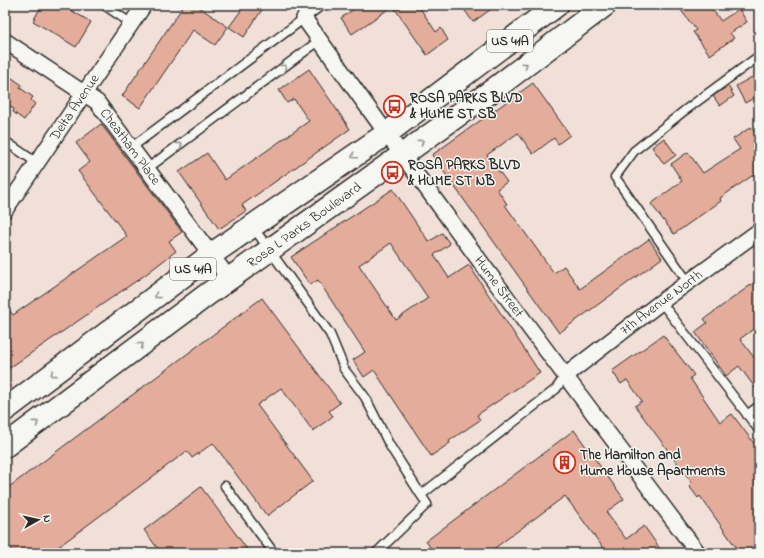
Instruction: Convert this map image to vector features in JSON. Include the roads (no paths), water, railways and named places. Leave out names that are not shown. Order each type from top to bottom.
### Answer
[{"type":"main road","name":"Rosa L Parks Boulevard","points":[[5,410],[212,254],[386,134],[557,5]]},
{"type":"main road","name":"Rosa L Parks Boulevard","points":[[5,446],[270,250],[493,90],[605,5]]},
{"type":"street","name":"Delta Avenue","points":[[5,210],[144,5]]},
{"type":"street","name":"Hume Street","points":[[304,12],[320,40],[402,156],[698,553]]},
{"type":"street","name":"Cheatham Place","points":[[5,41],[97,102],[148,168],[230,280]]},
{"type":"street","name":"7th Avenue North","points":[[565,376],[661,302],[759,231]]},
{"type":"lane","points":[[104,5],[132,24]]},
{"type":"lane","points":[[132,147],[304,12],[322,5]]},
{"type":"lane","points":[[148,168],[320,40]]},
{"type":"lane","points":[[688,282],[615,177],[634,151],[684,111],[759,56]]},
{"type":"lane","points":[[5,141],[37,163]]},
{"type":"lane","points":[[253,227],[330,334],[343,366],[365,397],[390,446],[427,504],[376,553]]},
{"type":"lane","points":[[661,302],[759,430]]},
{"type":"lane","points":[[421,495],[556,389],[565,376]]},
{"type":"lane","points":[[747,415],[759,406]]},
{"type":"lane","points":[[224,486],[274,553]]},
{"type":"place","name":"ROSA PARKS BLVD & HUME ST SB","points":[[395,106]]},
{"type":"place","name":"ROSA PARKS BLVD & HUME ST NB","points":[[393,173]]},
{"type":"place","name":"The Hamilton and Hume House Apartments","points":[[564,463]]}]
